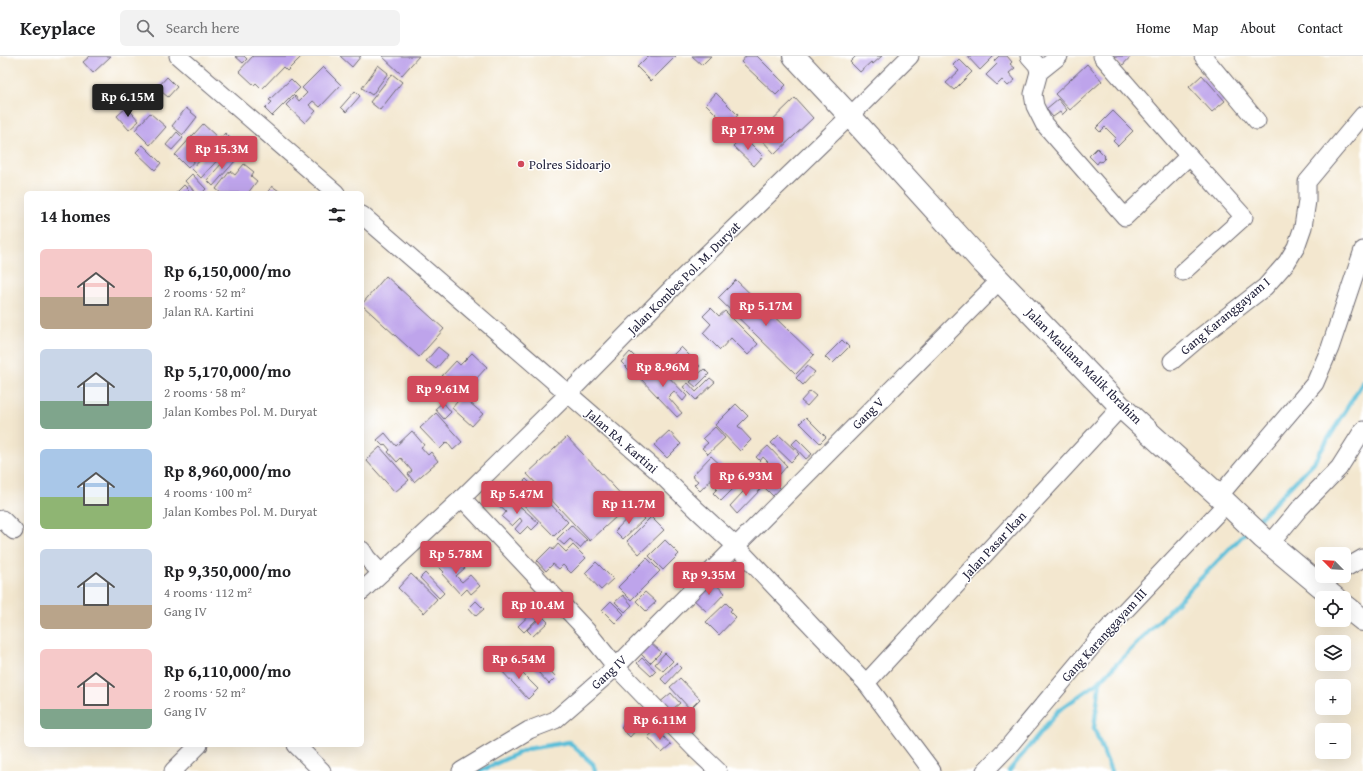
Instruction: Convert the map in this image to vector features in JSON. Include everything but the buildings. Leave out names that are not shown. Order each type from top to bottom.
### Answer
[{"type":"main road","name":"Jalan Maulana Malik Ibrahim","points":[[794,56],[1000,280],[1121,407],[1225,501],[1266,541],[1315,573]]},
{"type":"main road","points":[[1351,611],[1363,620]]},
{"type":"street","points":[[178,56],[334,191]]},
{"type":"street","name":"Jalan Kombes Pol. M. Duryat","points":[[364,588],[462,498],[568,394],[677,283],[910,56]]},
{"type":"street","points":[[1029,56],[1037,65],[1039,72],[1033,94],[1034,106],[1044,124],[1125,217],[1189,156]]},
{"type":"street","points":[[1039,72],[1059,56]]},
{"type":"street","points":[[1102,56],[1244,217],[1183,272]]},
{"type":"street","points":[[1203,56],[1257,121]]},
{"type":"street","name":"Gang Karanggayam I","points":[[1172,361],[1264,287],[1287,262],[1296,247],[1303,227],[1307,201],[1307,182],[1363,115]]},
{"type":"street","name":"Jalan RA. Kartini","points":[[364,217],[654,468],[736,546],[866,683],[932,771]]},
{"type":"street","name":"Gang Karanggayam III","points":[[986,771],[1008,747],[1100,637],[1225,501],[1315,383],[1330,348],[1363,250]]},
{"type":"street","name":"Gang V","points":[[736,546],[1000,280]]},
{"type":"street","name":"Jalan Pasar Ikan","points":[[866,683],[1121,407]]},
{"type":"street","points":[[1266,541],[1339,468],[1363,430]]},
{"type":"street","points":[[462,498],[587,631],[616,667],[718,771]]},
{"type":"street","name":"Gang IV","points":[[461,771],[528,730],[555,720],[616,667],[736,546]]},
{"type":"street","points":[[364,553],[381,573]]},
{"type":"street","points":[[1351,565],[1363,558]]},
{"type":"street","points":[[173,771],[192,747]]},
{"type":"street","points":[[298,747],[322,771]]},
{"type":"waterway","points":[[1256,522],[1314,462],[1363,382]]},
{"type":"waterway","points":[[1111,771],[1094,728],[1100,681],[1248,530]]},
{"type":"waterway","points":[[1009,771],[1058,711],[1100,681]]},
{"type":"waterway","points":[[480,771],[527,749],[569,742],[593,764],[595,771]]},
{"type":"place","name":"Polres Sidoarjo","points":[[521,164]]}]
